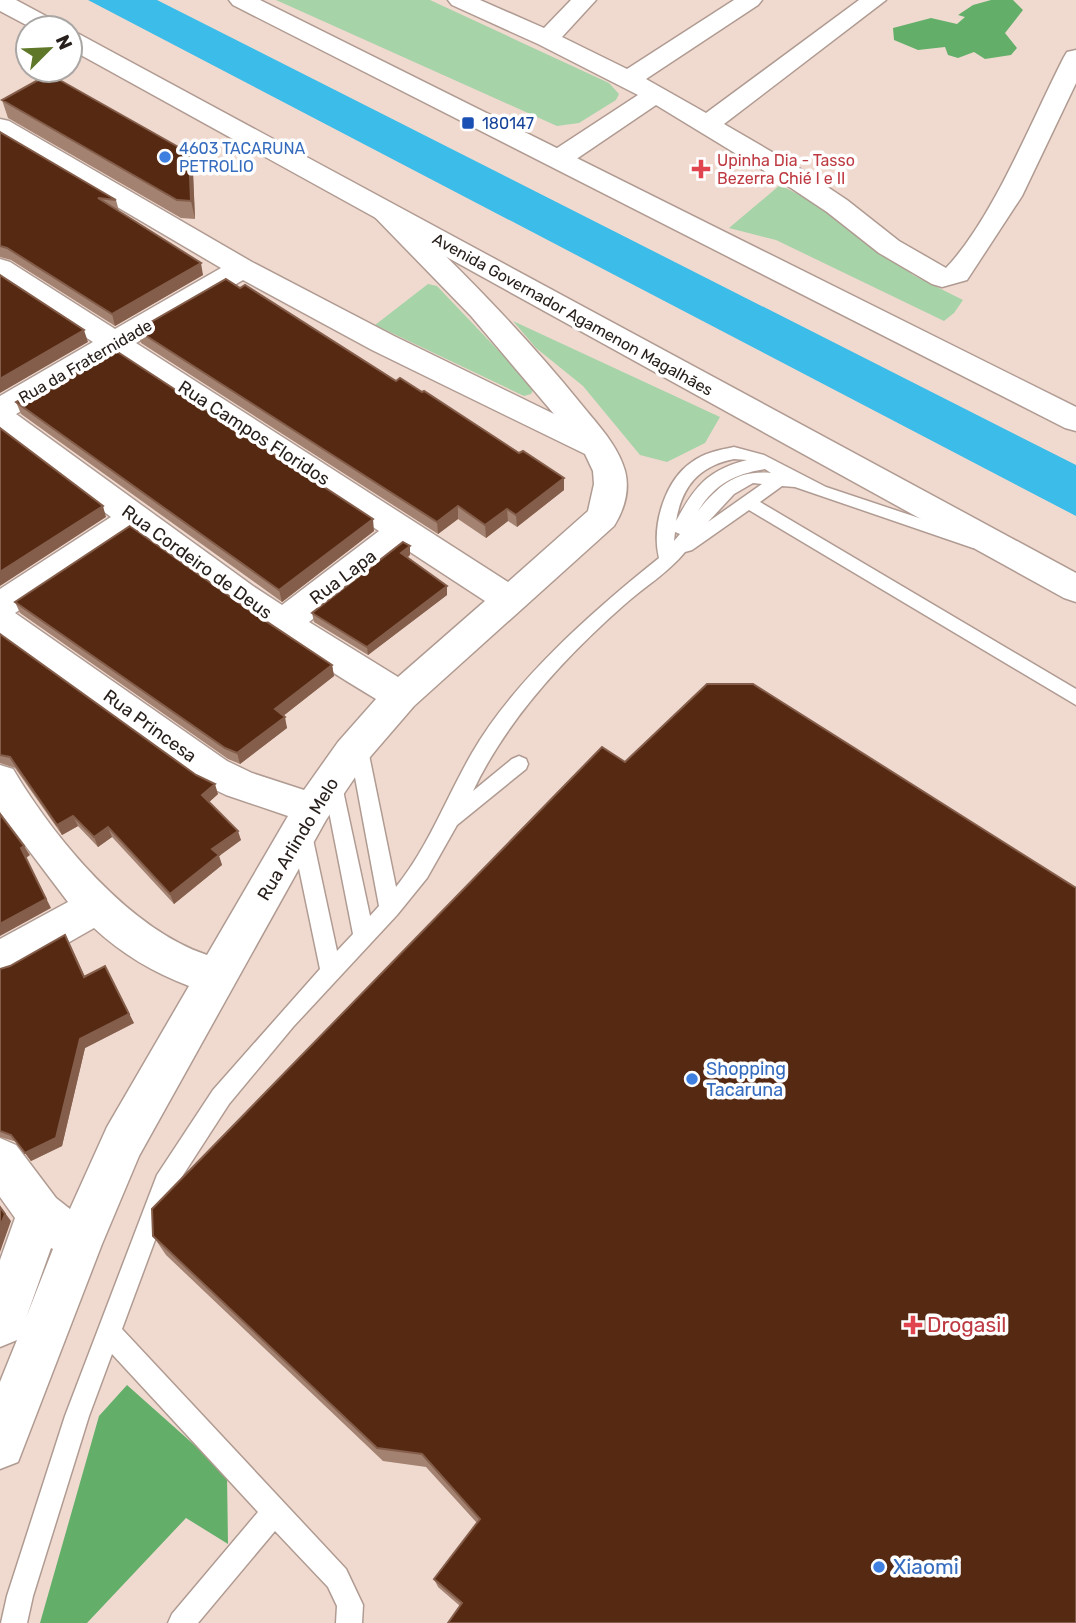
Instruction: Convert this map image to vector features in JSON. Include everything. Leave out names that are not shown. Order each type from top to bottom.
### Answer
[{"type":"main road","points":[[241,0],[560,158],[1076,420]]},
{"type":"main road","points":[[460,0],[547,39],[656,94],[837,206],[913,262],[936,276],[947,278],[963,268],[1008,196],[1076,57]]},
{"type":"main road","points":[[547,39],[584,0]]},
{"type":"main road","points":[[629,79],[750,0]]},
{"type":"main road","points":[[707,124],[874,0]]},
{"type":"main road","points":[[0,1],[24,14]]},
{"type":"main road","name":"Avenida Governador Agamenon Magalhães","points":[[84,47],[1076,589]]},
{"type":"main road","points":[[560,158],[656,94]]},
{"type":"main road","points":[[0,127],[242,268],[383,343],[597,447]]},
{"type":"main road","name":"Rua Arlindo Melo","points":[[0,1444],[80,1240],[123,1142],[315,806],[358,745],[401,696],[602,518],[611,497],[609,471],[597,447],[549,384],[459,284],[380,209]]},
{"type":"main road","name":"Rua Campos Floridos","points":[[0,268],[508,599]]},
{"type":"main road","name":"Rua da Fraternidade","points":[[0,410],[242,268]]},
{"type":"main road","name":"Rua Cordeiro de Deus","points":[[0,418],[134,518],[283,623],[401,696]]},
{"type":"main road","points":[[0,606],[134,518]]},
{"type":"main road","name":"Rua Lapa","points":[[283,623],[403,531]]},
{"type":"main road","points":[[1031,564],[1076,608]]},
{"type":"main road","name":"Rua Princesa","points":[[0,621],[215,772],[239,784],[315,806]]},
{"type":"main road","points":[[2,787],[64,869],[97,906],[129,934],[160,955],[186,968],[219,976]]},
{"type":"main road","points":[[0,960],[97,906]]},
{"type":"main road","points":[[0,1160],[40,1213],[80,1240]]},
{"type":"main road","points":[[1,1318],[40,1213]]},
{"type":"lane","points":[[667,558],[668,513],[673,491],[683,478],[698,467],[734,453],[745,454],[798,482],[1031,564]]},
{"type":"lane","points":[[667,558],[704,488],[717,476],[748,465],[766,464]]},
{"type":"lane","points":[[667,558],[728,490],[751,477],[798,482]]},
{"type":"lane","points":[[14,1623],[68,1442],[165,1183],[221,1097],[420,872],[448,824],[479,758],[506,717],[568,649],[617,601],[667,558],[779,480]]},
{"type":"lane","points":[[748,502],[1076,698]]},
{"type":"lane","points":[[358,745],[390,909]]},
{"type":"lane","points":[[448,824],[519,764]]},
{"type":"lane","points":[[315,806],[364,936]]},
{"type":"lane","points":[[315,806],[331,970]]},
{"type":"lane","points":[[108,1332],[337,1578],[350,1605],[349,1623]]},
{"type":"lane","points":[[181,1623],[275,1511]]},
{"type":"green space","points":[[276,0],[430,0],[609,83],[619,94],[616,100],[579,123],[557,126]]},
{"type":"green space","points":[[991,0],[1013,0],[1023,10],[1005,33],[1017,48],[1011,55],[985,59],[974,52],[958,58],[948,55],[945,47],[918,50],[894,40],[893,28],[931,18],[957,24],[965,17],[958,15],[973,5]]},
{"type":"green space","points":[[780,185],[841,216],[913,275],[963,300],[944,321],[776,240],[729,228]]},
{"type":"green space","points":[[428,284],[437,286],[534,388],[531,394],[524,396],[375,325]]},
{"type":"green space","points":[[513,321],[720,417],[705,443],[667,462],[640,455],[583,386],[536,348]]},
{"type":"green space","points":[[127,1385],[227,1474],[228,1544],[186,1518],[87,1623],[40,1623],[99,1416]]},
{"type":"water","points":[[88,0],[157,0],[1076,465],[1076,516]]},
{"type":"building","points":[[31,84],[67,84],[189,153],[191,201],[177,200],[2,100]]},
{"type":"building","points":[[0,132],[116,200],[98,198],[201,263],[112,314],[0,246]]},
{"type":"building","points":[[0,275],[84,330],[0,379]]},
{"type":"building","points":[[226,279],[240,288],[245,285],[396,381],[400,378],[424,391],[519,453],[523,451],[564,478],[516,515],[507,509],[485,525],[458,506],[437,522],[137,330]]},
{"type":"building","points":[[110,347],[373,519],[279,590],[16,402]]},
{"type":"building","points":[[0,428],[103,506],[0,572]]},
{"type":"building","points":[[130,526],[332,665],[275,709],[285,717],[237,753],[225,748],[15,602]]},
{"type":"building","points":[[403,542],[410,546],[401,553],[447,586],[367,647],[312,613]]},
{"type":"building","points":[[0,634],[196,775],[215,784],[202,795],[238,831],[212,849],[219,855],[170,894],[108,827],[94,837],[73,816],[57,825],[10,757],[0,755]]},
{"type":"building","name":"Shopping Tacaruna","points":[[707,684],[753,684],[1076,888],[1076,1623],[448,1623],[462,1603],[434,1579],[480,1519],[422,1454],[377,1448],[153,1236],[152,1209],[602,747],[625,762]]},
{"type":"building","points":[[0,814],[24,846],[21,848],[46,899],[0,924]]},
{"type":"building","points":[[65,935],[84,977],[105,966],[129,1014],[80,1039],[56,1138],[25,1153],[11,1135],[0,1131],[0,969]]},
{"type":"building","points":[[0,1207],[5,1214],[0,1227]]},
{"type":"place","name":"180147","points":[[468,123]]},
{"type":"place","name":"4603 TACARUNA PETROLIO","points":[[165,157]]},
{"type":"place","name":"Upinha Dia - Tasso Bezerra Chié I e II","points":[[701,169]]},
{"type":"place","name":"Shopping Tacaruna","points":[[692,1079]]},
{"type":"place","name":"Drogasil","points":[[913,1325]]},
{"type":"place","name":"Xiaomi","points":[[879,1567]]}]
